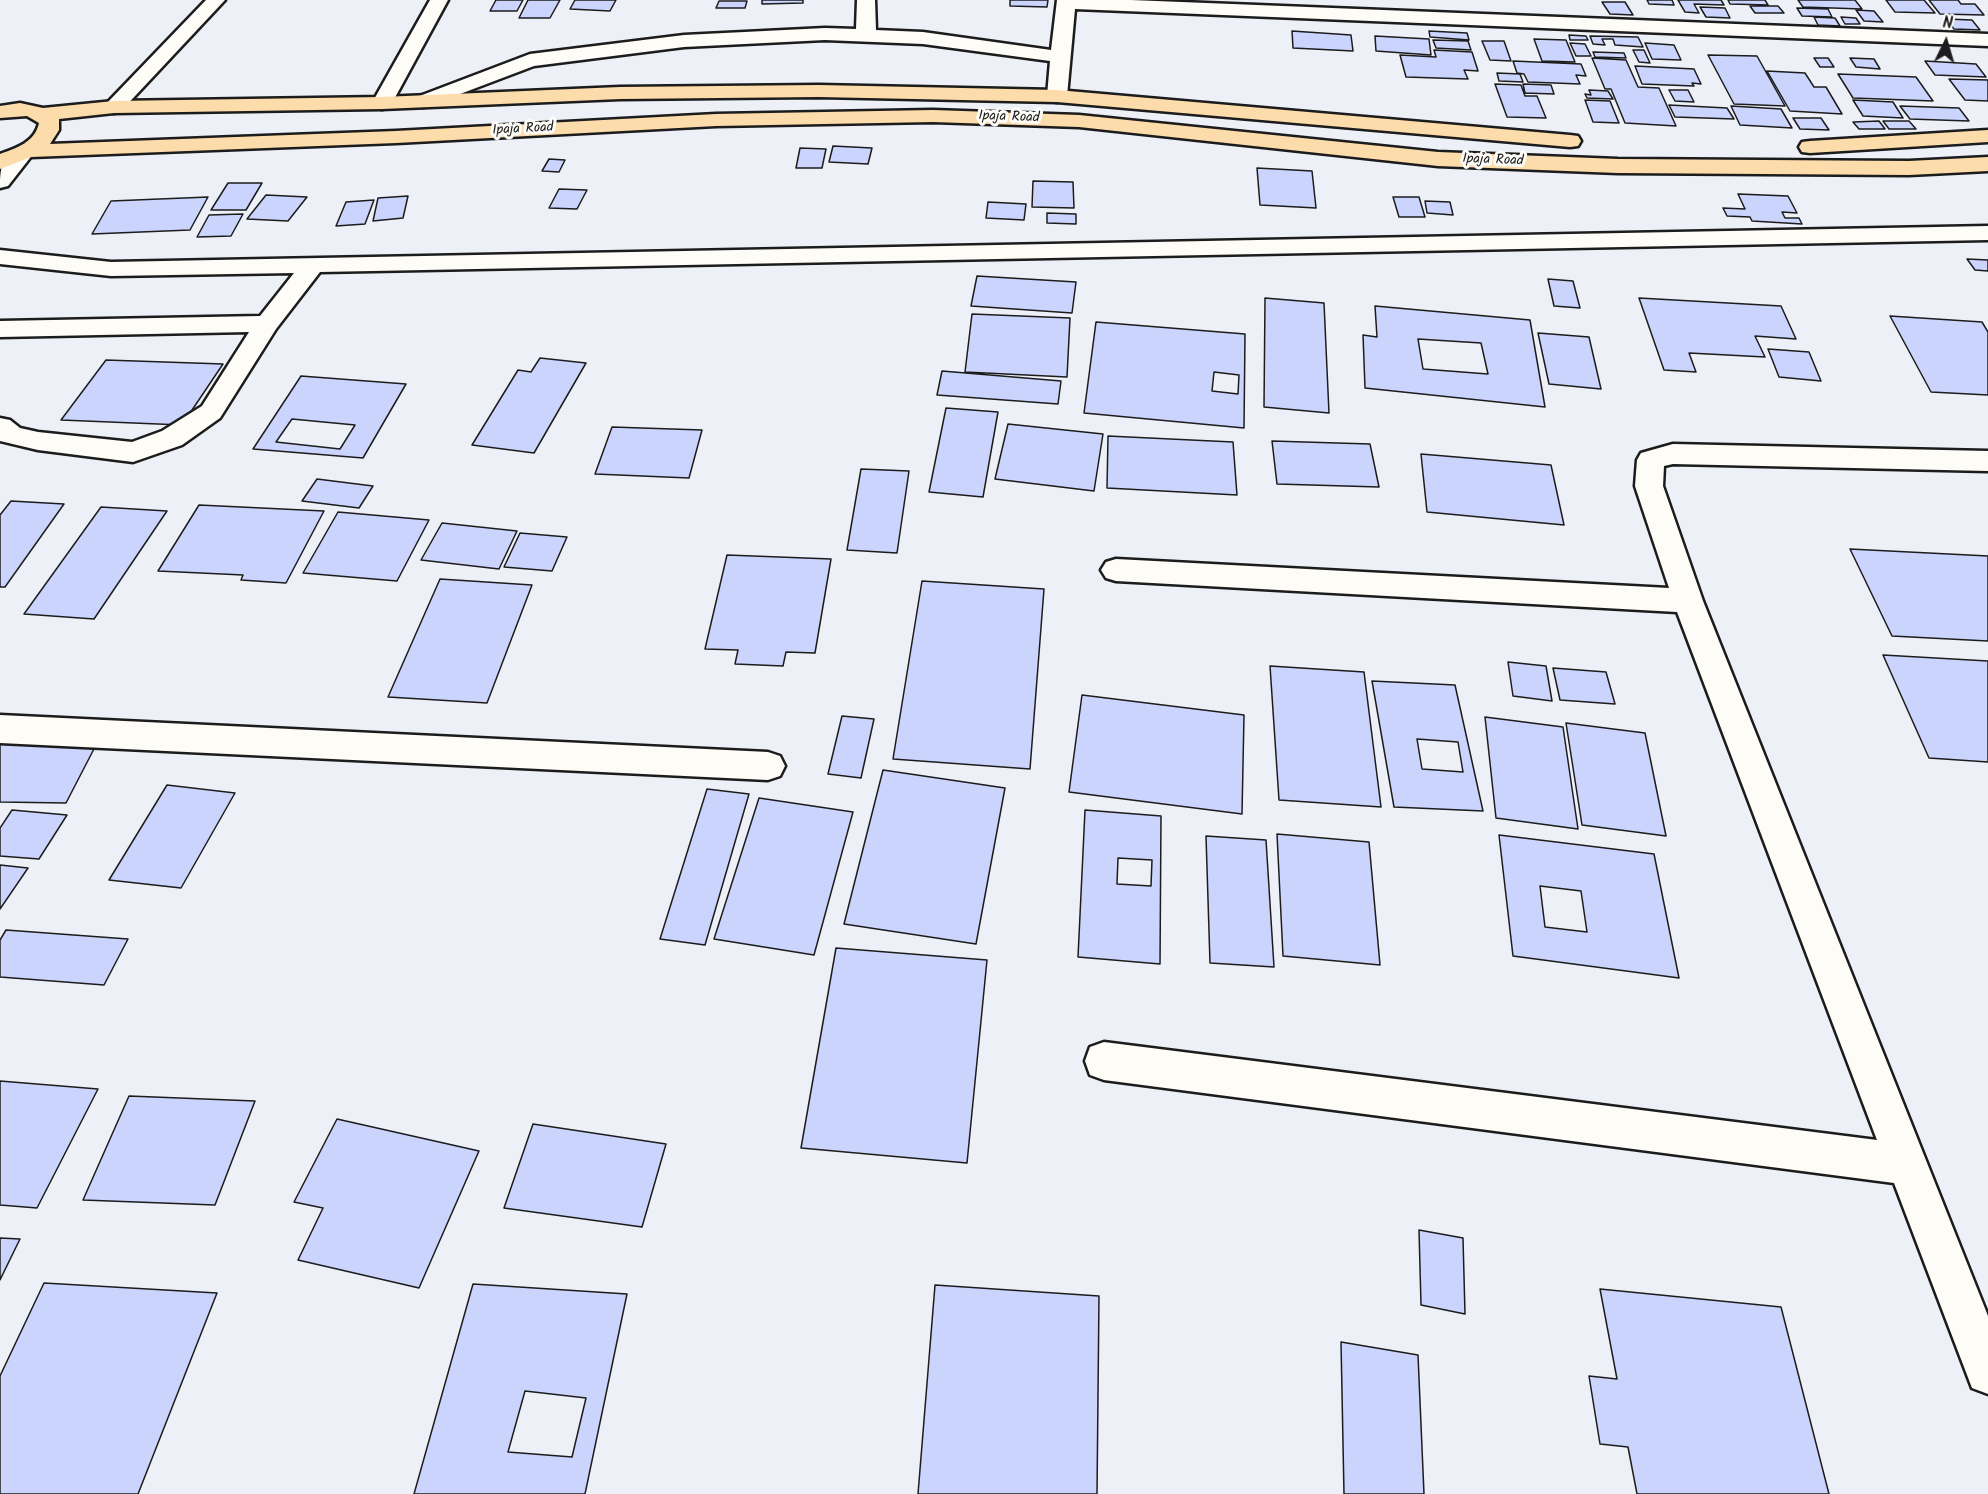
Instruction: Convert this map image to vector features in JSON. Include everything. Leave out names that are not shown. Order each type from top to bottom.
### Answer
[{"type":"main road","name":"Ipaja Road","points":[[0,112],[29,110],[43,114],[114,107],[382,103],[620,93],[819,91],[1057,96],[1524,139],[1594,143]]},
{"type":"main road","points":[[0,162],[25,152],[42,141],[50,130],[50,121],[43,114]]},
{"type":"main road","name":"Ipaja Road","points":[[25,152],[396,137],[716,120],[933,116],[1079,121],[1438,159],[1618,166],[1909,168],[1988,164]]},
{"type":"main road","points":[[1653,146],[1782,147],[1988,136]]},
{"type":"street","points":[[114,107],[216,0]]},
{"type":"street","points":[[382,103],[439,0]]},
{"type":"street","points":[[866,0],[866,36]]},
{"type":"street","points":[[1057,96],[1066,1],[1988,40]]},
{"type":"street","points":[[424,101],[530,60],[684,41],[825,34],[923,38],[1061,57]]},
{"type":"street","points":[[0,181],[25,152]]},
{"type":"street","points":[[0,256],[111,269],[1988,233]]},
{"type":"street","points":[[0,427],[12,436],[38,441],[133,452],[172,438],[212,412],[267,324],[313,265]]},
{"type":"street","points":[[0,329],[267,324]]},
{"type":"street","points":[[1988,461],[1672,454],[1651,460],[1649,486],[1688,601],[1988,1372]]},
{"type":"street","points":[[1116,570],[1688,601]]},
{"type":"street","points":[[0,729],[128,737],[768,766]]},
{"type":"street","points":[[1104,1061],[1907,1164]]},
{"type":"building","points":[[496,0],[523,0],[517,11],[490,11]]},
{"type":"building","points":[[528,0],[560,0],[550,18],[519,18]]},
{"type":"building","points":[[575,0],[616,0],[610,11],[570,9]]},
{"type":"building","points":[[762,0],[803,0],[803,3],[762,4]]},
{"type":"building","points":[[1010,0],[1048,0],[1047,7],[1010,6]]},
{"type":"building","points":[[1647,0],[1672,0],[1674,5],[1649,4]]},
{"type":"building","points":[[1678,0],[1721,0],[1724,5],[1694,4],[1699,13],[1685,12]]},
{"type":"building","points":[[1728,0],[1765,0],[1768,5],[1730,4]]},
{"type":"building","points":[[1798,0],[1855,0],[1862,9],[1803,7]]},
{"type":"building","points":[[1886,0],[1924,0],[1935,13],[1895,12]]},
{"type":"building","points":[[1929,0],[1958,0],[1961,4],[1975,4],[1984,15],[1940,14]]},
{"type":"building","points":[[719,1],[747,1],[745,8],[716,8]]},
{"type":"building","points":[[1602,2],[1625,2],[1633,15],[1610,14]]},
{"type":"building","points":[[1750,6],[1778,6],[1784,13],[1755,13]]},
{"type":"building","points":[[1700,7],[1725,8],[1730,18],[1706,17]]},
{"type":"building","points":[[1797,8],[1828,9],[1832,17],[1802,16]]},
{"type":"building","points":[[1856,10],[1874,11],[1883,22],[1864,21]]},
{"type":"building","points":[[1814,17],[1835,18],[1840,26],[1818,25]]},
{"type":"building","points":[[1841,17],[1856,18],[1860,24],[1845,24]]},
{"type":"building","points":[[1946,19],[1972,20],[1980,30],[1954,29]]},
{"type":"building","points":[[1292,31],[1351,35],[1353,51],[1293,48]]},
{"type":"building","points":[[1429,31],[1467,33],[1469,40],[1430,37]]},
{"type":"building","points":[[1569,35],[1586,36],[1588,40],[1570,40]]},
{"type":"building","points":[[1375,36],[1429,39],[1431,55],[1376,51]]},
{"type":"building","points":[[1590,36],[1638,37],[1643,47],[1615,45],[1613,39],[1602,39],[1605,45],[1593,44]]},
{"type":"building","points":[[1534,39],[1566,40],[1575,62],[1542,61]]},
{"type":"building","points":[[1433,40],[1468,41],[1471,50],[1436,48]]},
{"type":"building","points":[[1482,41],[1504,41],[1511,61],[1490,60]]},
{"type":"building","points":[[1570,43],[1585,44],[1591,56],[1576,56]]},
{"type":"building","points":[[1645,43],[1674,45],[1681,60],[1652,59]]},
{"type":"building","points":[[1434,50],[1472,52],[1478,71],[1464,70],[1468,79],[1406,77],[1400,55],[1436,57]]},
{"type":"building","points":[[1633,50],[1644,50],[1650,63],[1639,62]]},
{"type":"building","points":[[1593,52],[1624,53],[1626,58],[1595,57]]},
{"type":"building","points":[[1708,55],[1757,56],[1785,106],[1734,104]]},
{"type":"building","points":[[1592,58],[1626,60],[1638,87],[1659,88],[1676,126],[1625,123],[1611,89],[1605,89]]},
{"type":"building","points":[[1814,58],[1828,58],[1834,67],[1820,67]]},
{"type":"building","points":[[1850,58],[1874,59],[1880,69],[1856,67]]},
{"type":"building","points":[[1513,61],[1581,64],[1586,76],[1576,75],[1580,84],[1528,82],[1524,74],[1517,73]]},
{"type":"building","points":[[1925,61],[1976,64],[1986,77],[1935,75]]},
{"type":"building","points":[[1635,66],[1694,69],[1701,84],[1692,83],[1694,86],[1642,84]]},
{"type":"building","points":[[1767,71],[1805,73],[1814,87],[1826,87],[1842,114],[1790,111]]},
{"type":"building","points":[[1497,73],[1520,74],[1523,82],[1499,81]]},
{"type":"building","points":[[1838,74],[1916,77],[1933,101],[1853,98]]},
{"type":"building","points":[[1949,79],[1988,80],[1988,101],[1965,100]]},
{"type":"building","points":[[1495,84],[1521,85],[1525,96],[1537,96],[1546,118],[1507,117]]},
{"type":"building","points":[[1523,84],[1551,85],[1554,94],[1525,93]]},
{"type":"building","points":[[1589,90],[1608,91],[1613,99],[1587,98],[1585,94],[1591,95]]},
{"type":"building","points":[[1669,90],[1688,90],[1694,102],[1675,101]]},
{"type":"building","points":[[1585,100],[1610,101],[1619,123],[1593,122]]},
{"type":"building","points":[[1853,100],[1893,102],[1903,118],[1863,116]]},
{"type":"building","points":[[1669,105],[1727,108],[1734,119],[1675,117]]},
{"type":"building","points":[[1731,106],[1781,109],[1792,128],[1740,125]]},
{"type":"building","points":[[1900,106],[1959,108],[1969,121],[1910,119]]},
{"type":"building","points":[[1793,118],[1821,118],[1829,130],[1800,129]]},
{"type":"building","points":[[1879,121],[1885,129],[1859,129],[1853,122]]},
{"type":"building","points":[[1883,121],[1909,121],[1916,129],[1889,129]]},
{"type":"building","points":[[833,146],[872,148],[868,164],[829,162]]},
{"type":"building","points":[[800,148],[826,149],[822,168],[796,168]]},
{"type":"building","points":[[549,159],[565,160],[559,172],[542,171]]},
{"type":"building","points":[[1257,168],[1312,171],[1316,208],[1260,205]]},
{"type":"building","points":[[1033,181],[1073,182],[1074,208],[1032,207]]},
{"type":"building","points":[[228,183],[262,183],[246,210],[211,210]]},
{"type":"building","points":[[559,189],[587,190],[577,209],[549,208]]},
{"type":"building","points":[[1738,194],[1788,196],[1797,213],[1782,212],[1785,218],[1799,218],[1802,224],[1752,221],[1750,217],[1727,216],[1723,208],[1745,209]]},
{"type":"building","points":[[266,195],[307,197],[288,221],[247,219]]},
{"type":"building","points":[[408,196],[403,218],[373,221],[378,198]]},
{"type":"building","points":[[208,197],[190,230],[92,234],[111,201]]},
{"type":"building","points":[[1393,197],[1419,197],[1425,217],[1399,217]]},
{"type":"building","points":[[374,200],[365,224],[336,226],[346,202]]},
{"type":"building","points":[[1425,201],[1450,202],[1453,215],[1427,213]]},
{"type":"building","points":[[988,202],[1026,204],[1024,220],[986,218]]},
{"type":"building","points":[[1047,213],[1076,214],[1076,224],[1047,223]]},
{"type":"building","points":[[243,214],[231,236],[197,237],[209,215]]},
{"type":"building","points":[[1967,259],[1988,260],[1988,271],[1975,270]]},
{"type":"building","points":[[977,276],[1076,282],[1072,313],[971,306]]},
{"type":"building","points":[[1548,279],[1573,281],[1580,308],[1554,306]]},
{"type":"building","points":[[1265,298],[1324,303],[1329,413],[1264,407]]},
{"type":"building","points":[[1639,298],[1781,306],[1796,339],[1755,336],[1765,357],[1689,353],[1696,372],[1664,370]]},
{"type":"building","points":[[1375,306],[1530,320],[1545,407],[1365,388],[1363,335],[1377,337]],"holes":[[[1418,339],[1481,343],[1488,374],[1423,369]]]},
{"type":"building","points":[[972,314],[1070,318],[1067,377],[965,372]]},
{"type":"building","points":[[1890,316],[1982,322],[1988,332],[1988,395],[1931,392]]},
{"type":"building","points":[[1096,322],[1245,334],[1244,428],[1084,413]],"holes":[[[1214,372],[1239,375],[1238,394],[1212,391]]]},
{"type":"building","points":[[1538,333],[1589,337],[1601,389],[1549,384]]},
{"type":"building","points":[[1768,349],[1809,352],[1821,381],[1779,377]]},
{"type":"building","points":[[540,358],[586,363],[534,453],[472,445],[518,370],[531,372]]},
{"type":"building","points":[[106,360],[223,364],[182,425],[61,420]]},
{"type":"building","points":[[942,371],[1061,381],[1058,404],[937,395]]},
{"type":"building","points":[[301,376],[406,384],[363,458],[253,449]],"holes":[[[292,419],[355,425],[340,449],[276,442]]]},
{"type":"building","points":[[946,408],[998,412],[983,497],[929,492]]},
{"type":"building","points":[[1008,424],[1103,434],[1094,491],[995,479]]},
{"type":"building","points":[[612,427],[702,430],[689,478],[595,474]]},
{"type":"building","points":[[1108,436],[1233,442],[1237,495],[1107,488]]},
{"type":"building","points":[[1272,441],[1370,444],[1379,487],[1277,484]]},
{"type":"building","points":[[1421,454],[1551,465],[1564,525],[1427,512]]},
{"type":"building","points":[[861,469],[909,471],[897,553],[847,550]]},
{"type":"building","points":[[317,479],[373,486],[359,508],[302,501]]},
{"type":"building","points":[[11,501],[64,504],[5,587],[0,587],[0,515]]},
{"type":"building","points":[[199,505],[324,511],[286,583],[241,580],[243,575],[158,571]]},
{"type":"building","points":[[101,507],[167,511],[94,619],[24,614]]},
{"type":"building","points":[[338,512],[429,520],[397,581],[303,573]]},
{"type":"building","points":[[442,523],[517,531],[499,569],[421,560]]},
{"type":"building","points":[[520,533],[567,537],[552,571],[504,567]]},
{"type":"building","points":[[1850,549],[1988,556],[1988,641],[1892,636]]},
{"type":"building","points":[[727,555],[831,559],[815,653],[786,652],[783,666],[735,664],[738,650],[705,649]]},
{"type":"building","points":[[440,579],[532,585],[487,703],[388,697]]},
{"type":"building","points":[[922,581],[1044,589],[1030,769],[893,759]]},
{"type":"building","points":[[1883,655],[1988,661],[1988,762],[1929,758]]},
{"type":"building","points":[[1508,662],[1546,666],[1552,701],[1513,696]]},
{"type":"building","points":[[1270,666],[1364,672],[1381,807],[1279,800]]},
{"type":"building","points":[[1553,668],[1606,672],[1615,704],[1560,700]]},
{"type":"building","points":[[1372,681],[1455,685],[1483,811],[1394,807]],"holes":[[[1417,739],[1458,742],[1463,772],[1422,769]]]},
{"type":"building","points":[[1082,695],[1244,715],[1242,814],[1069,792]]},
{"type":"building","points":[[842,716],[874,719],[861,778],[828,774]]},
{"type":"building","points":[[1485,717],[1563,727],[1578,829],[1496,818]]},
{"type":"building","points":[[1566,723],[1645,733],[1666,836],[1582,825]]},
{"type":"building","points":[[0,744],[96,745],[66,803],[0,802]]},
{"type":"building","points":[[883,770],[1005,788],[976,944],[844,924]]},
{"type":"building","points":[[167,785],[235,793],[181,888],[109,880]]},
{"type":"building","points":[[707,789],[749,794],[705,945],[660,939]]},
{"type":"building","points":[[759,798],[853,812],[814,955],[714,939]]},
{"type":"building","points":[[12,810],[67,815],[39,859],[0,856],[0,828]]},
{"type":"building","points":[[1085,810],[1161,816],[1160,964],[1078,957]],"holes":[[[1118,858],[1152,860],[1151,886],[1117,884]]]},
{"type":"building","points":[[1277,834],[1369,842],[1380,965],[1283,956]]},
{"type":"building","points":[[1499,835],[1654,854],[1679,978],[1513,956]],"holes":[[[1540,886],[1581,891],[1587,932],[1545,927]]]},
{"type":"building","points":[[1206,836],[1266,840],[1274,967],[1210,963]]},
{"type":"building","points":[[0,865],[28,868],[0,909]]},
{"type":"building","points":[[6,930],[128,939],[104,985],[0,977],[0,940]]},
{"type":"building","points":[[836,948],[987,960],[967,1163],[801,1148]]},
{"type":"building","points":[[0,1081],[98,1089],[37,1208],[0,1205]]},
{"type":"building","points":[[129,1096],[255,1101],[215,1205],[83,1200]]},
{"type":"building","points":[[337,1119],[479,1151],[419,1288],[298,1260],[323,1208],[294,1202]]},
{"type":"building","points":[[533,1124],[666,1144],[642,1227],[504,1208]]},
{"type":"building","points":[[1419,1230],[1463,1238],[1465,1314],[1421,1305]]},
{"type":"building","points":[[0,1238],[20,1239],[0,1280]]},
{"type":"building","points":[[44,1283],[217,1293],[138,1494],[0,1494],[0,1376]]},
{"type":"building","points":[[473,1284],[627,1294],[585,1494],[414,1494]],"holes":[[[525,1391],[586,1398],[572,1457],[508,1452]]]},
{"type":"building","points":[[935,1285],[1099,1296],[1097,1494],[918,1494]]},
{"type":"building","points":[[1600,1289],[1781,1307],[1829,1494],[1637,1494],[1628,1447],[1600,1444],[1589,1376],[1617,1379]]},
{"type":"building","points":[[1341,1342],[1418,1355],[1424,1494],[1344,1494]]}]
